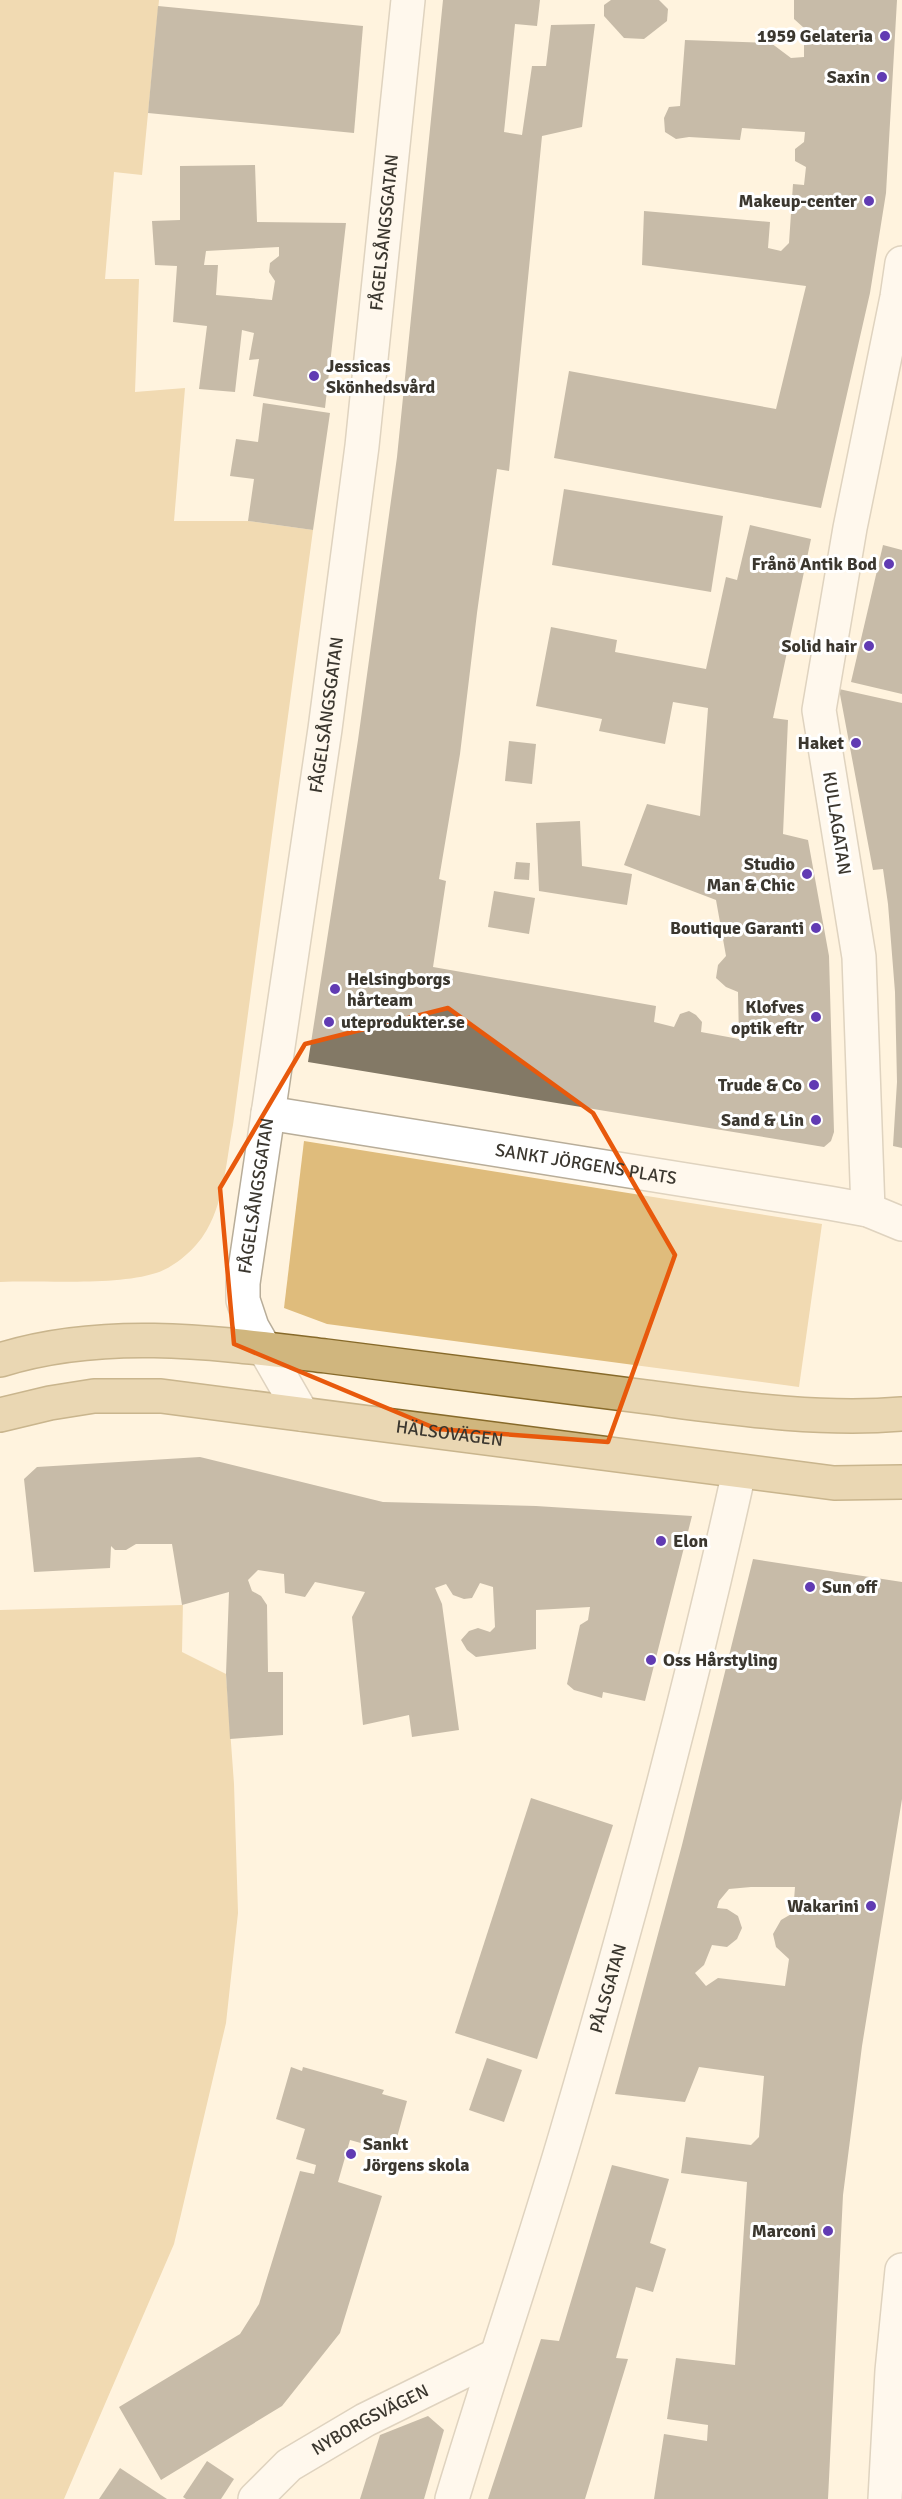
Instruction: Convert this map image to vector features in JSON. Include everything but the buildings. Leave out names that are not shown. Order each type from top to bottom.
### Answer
[{"type":"main road","points":[[0,1360],[50,1348],[93,1342],[174,1340],[266,1349],[754,1411],[862,1417],[902,1414]]},
{"type":"main road","name":"HÄLSOVÄGEN","points":[[0,1415],[50,1403],[94,1396],[161,1396],[834,1484],[902,1482]]},
{"type":"street","name":"FÅGELSÅNGSGATAN","points":[[302,1414],[246,1314],[243,1283],[324,740],[362,446],[408,0]]},
{"type":"street","name":"KULLAGATAN","points":[[868,1210],[859,957],[819,710],[850,528],[902,263]]},
{"type":"street","name":"SANKT JÖRGENS PLATS","points":[[268,1113],[868,1210],[902,1224]]},
{"type":"street","name":"PÅLSGATAN","points":[[452,2499],[567,2132],[658,1804],[739,1472]]},
{"type":"street","points":[[885,2499],[892,2371],[902,2270]]},
{"type":"street","name":"NYBORGSVÄGEN","points":[[255,2499],[298,2459],[365,2420],[495,2356]]},
{"type":"highlighted area","points":[[448,1008],[593,1113],[675,1255],[608,1442],[437,1429],[234,1344],[220,1188],[305,1044]]},
{"type":"shaded area","points":[[0,0],[159,0],[142,175],[114,172],[105,279],[139,279],[135,392],[185,388],[174,521],[248,521],[313,530],[233,1125],[220,1197],[216,1211],[203,1236],[182,1258],[156,1273],[121,1280],[0,1282]]},
{"type":"shaded area","points":[[304,1141],[822,1224],[799,1387],[327,1324],[284,1308]]},
{"type":"shaded area","points":[[183,1600],[182,1652],[226,1674],[234,1784],[238,1913],[226,2023],[174,2244],[64,2499],[0,2499],[0,1610],[182,1605]]},
{"type":"place","name":"1959 Gelateria","points":[[885,36]]},
{"type":"place","name":"Saxin","points":[[882,77]]},
{"type":"place","name":"Makeup-center","points":[[869,201]]},
{"type":"place","name":"Jessicas Skönhedsvård","points":[[314,376]]},
{"type":"place","name":"Frånö Antik Bod","points":[[889,564]]},
{"type":"place","name":"Solid hair","points":[[869,646]]},
{"type":"place","name":"Haket","points":[[856,743]]},
{"type":"place","name":"Studio Man & Chic","points":[[807,874]]},
{"type":"place","name":"Boutique Garanti","points":[[816,928]]},
{"type":"place","name":"Helsingborgs hårteam","points":[[335,989]]},
{"type":"place","name":"Klofves optik eftr","points":[[816,1017]]},
{"type":"place","name":"uteprodukter.se","points":[[329,1022]]},
{"type":"place","name":"Trude & Co","points":[[814,1085]]},
{"type":"place","name":"Sand & Lin","points":[[816,1120]]},
{"type":"place","name":"Elon","points":[[661,1541]]},
{"type":"place","name":"Sun off","points":[[810,1587]]},
{"type":"place","name":"Oss Hårstyling","points":[[651,1660]]},
{"type":"place","name":"Wakarini","points":[[871,1906]]},
{"type":"place","name":"Sankt Jörgens skola","points":[[351,2154]]},
{"type":"place","name":"Marconi","points":[[828,2231]]}]
